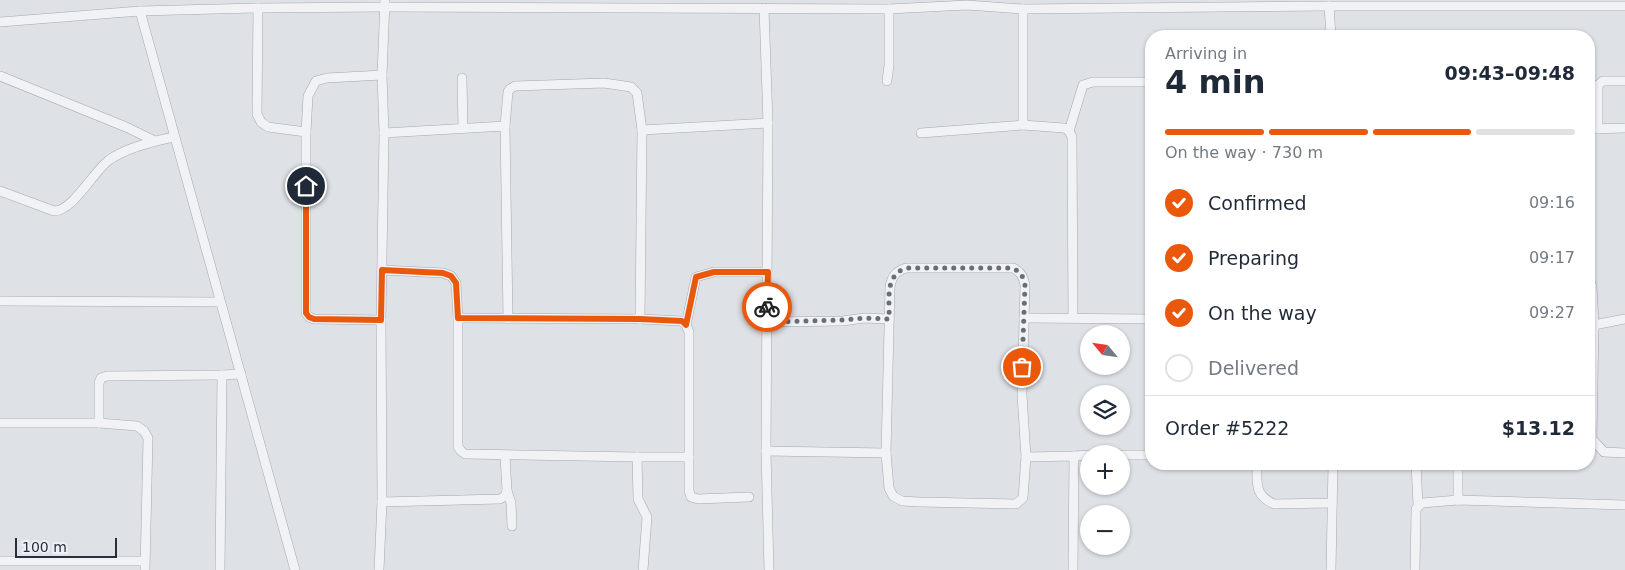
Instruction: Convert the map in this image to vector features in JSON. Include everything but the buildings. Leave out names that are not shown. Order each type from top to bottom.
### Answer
[{"type":"street","points":[[379,570],[382,502],[381,320],[384,133],[382,75],[385,3]]},
{"type":"street","points":[[0,22],[140,11],[258,8],[276,4],[660,4],[764,8],[889,8],[966,3],[1023,10],[1220,4],[1625,6]]},
{"type":"street","points":[[1329,6],[1331,30]]},
{"type":"street","points":[[258,8],[257,114],[261,122],[268,127],[306,132]]},
{"type":"street","points":[[764,8],[768,123],[766,451],[769,570]]},
{"type":"street","points":[[887,81],[889,65],[889,8]]},
{"type":"street","points":[[1023,10],[1023,126]]},
{"type":"street","points":[[140,11],[295,570]]},
{"type":"street","points":[[381,320],[314,319],[306,313],[306,132],[308,96],[316,81],[327,78],[382,75]]},
{"type":"street","points":[[0,76],[126,126],[155,141]]},
{"type":"street","points":[[462,78],[463,128]]},
{"type":"street","points":[[1595,111],[1598,85],[1603,81],[1625,81]]},
{"type":"street","points":[[1069,132],[1083,85],[1093,82],[1145,82]]},
{"type":"street","points":[[508,319],[505,126],[508,92],[515,86],[604,83],[631,87],[637,93],[642,130],[640,319]]},
{"type":"street","points":[[642,130],[768,123]]},
{"type":"street","points":[[384,133],[505,126]]},
{"type":"street","points":[[921,133],[1023,126],[1064,128],[1069,132],[1072,137],[1073,318]]},
{"type":"street","points":[[1595,129],[1625,128]]},
{"type":"street","points":[[0,191],[54,211],[60,211],[69,205],[110,159],[155,141],[174,137]]},
{"type":"street","points":[[906,268],[1012,268],[1018,270],[1023,277],[1025,285],[1022,396],[1026,457],[1022,498],[1016,504],[902,501],[893,496],[889,488],[886,452],[889,319],[892,278],[897,271],[906,268]]},
{"type":"street","points":[[382,270],[443,273],[451,276],[456,283],[458,318],[458,447],[465,454],[689,457]]},
{"type":"street","points":[[686,325],[696,277],[714,272],[768,272]]},
{"type":"street","points":[[0,301],[220,302]]},
{"type":"street","points":[[458,318],[682,321],[689,332],[689,491],[691,497],[698,499],[749,498]]},
{"type":"street","points":[[767,322],[864,318],[889,319]]},
{"type":"street","points":[[1024,318],[1145,319]]},
{"type":"street","points":[[1595,325],[1625,319]]},
{"type":"street","points":[[99,423],[99,383],[101,378],[107,376],[241,374]]},
{"type":"street","points":[[220,570],[222,375]]},
{"type":"street","points":[[0,423],[99,423],[137,426],[144,431],[148,438],[145,566],[0,561]]},
{"type":"street","points":[[1595,442],[1604,452],[1625,453]]},
{"type":"street","points":[[766,451],[886,452]]},
{"type":"street","points":[[1130,455],[1145,454]]},
{"type":"street","points":[[505,456],[512,526]]},
{"type":"street","points":[[1073,570],[1074,456]]},
{"type":"street","points":[[1026,457],[1080,456]]},
{"type":"street","points":[[637,457],[638,499],[647,517],[643,570]]},
{"type":"street","points":[[1257,470],[1256,485],[1259,494],[1274,504],[1332,503]]},
{"type":"street","points":[[1331,570],[1332,470]]},
{"type":"street","points":[[1415,570],[1416,509],[1418,505],[1416,470]]},
{"type":"street","points":[[1458,470],[1458,500]]},
{"type":"street","points":[[382,502],[500,499],[505,496],[507,491]]},
{"type":"street","points":[[1418,505],[1458,500],[1625,504]]},
{"type":"way so far","points":[[767,307],[767,322],[864,318],[889,319],[890,287],[892,278],[897,271],[906,268],[1012,268],[1018,270],[1023,277],[1025,285],[1022,367]]},
{"type":"route","points":[[306,186],[306,313],[314,319],[381,320],[382,270],[443,273],[451,276],[456,283],[458,318],[640,319],[682,321],[686,325],[696,277],[714,272],[768,272],[767,307]]}]
